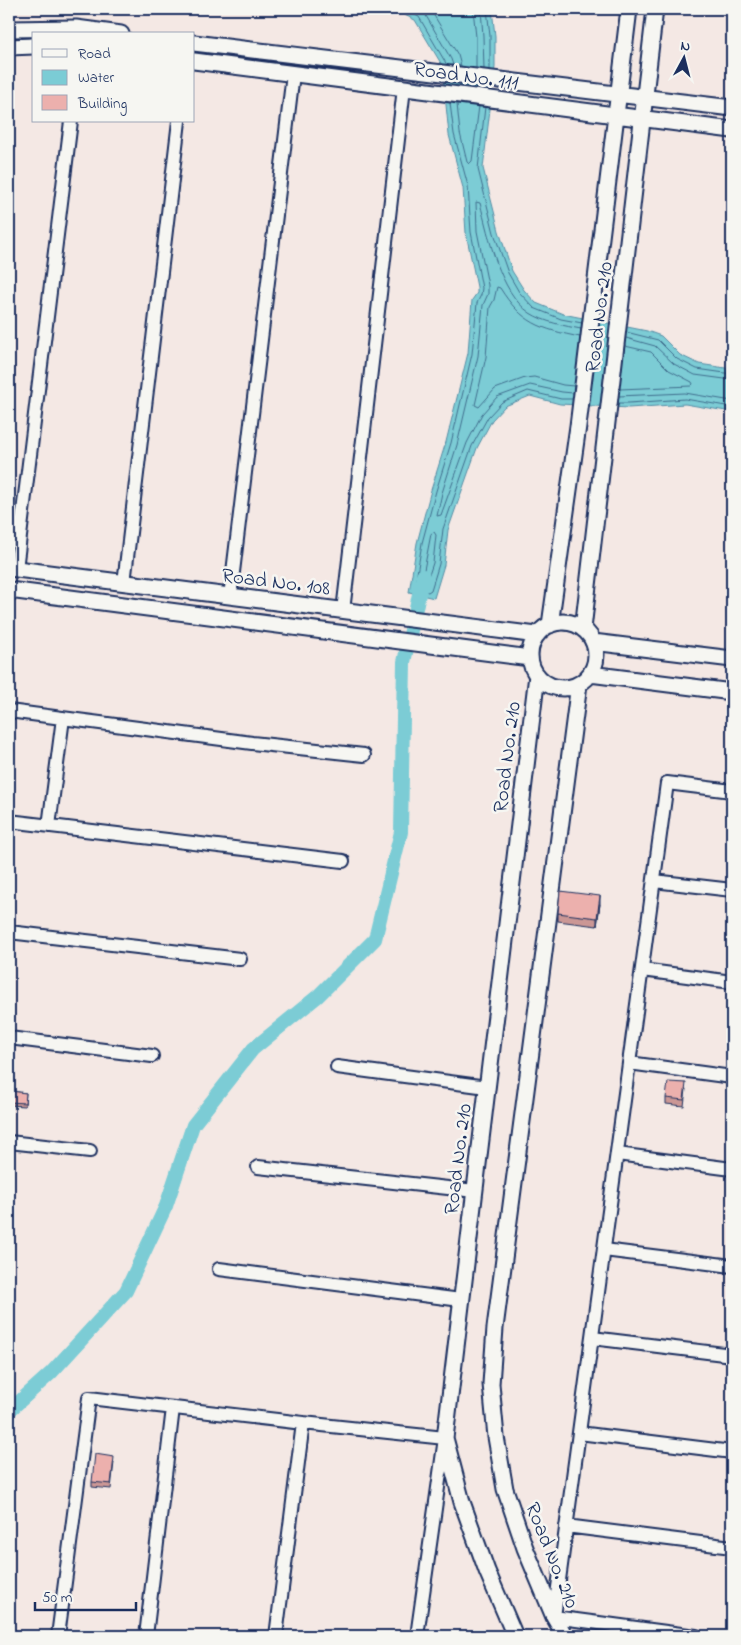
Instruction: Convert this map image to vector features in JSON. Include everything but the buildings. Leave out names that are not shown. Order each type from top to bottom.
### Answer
[{"type":"street","name":"Road No. 210","points":[[550,625],[578,426],[629,9]]},
{"type":"street","name":"Road No. 210","points":[[583,629],[655,9]]},
{"type":"street","points":[[9,29],[76,28],[106,32]]},
{"type":"street","name":"Road No. 111","points":[[195,43],[732,108]]},
{"type":"street","points":[[9,46],[32,46]]},
{"type":"street","name":"Road No. 111","points":[[195,61],[642,120],[732,130]]},
{"type":"street","points":[[230,597],[293,74]]},
{"type":"street","points":[[343,611],[404,88]]},
{"type":"street","points":[[12,569],[71,122]]},
{"type":"street","points":[[124,583],[179,122]]},
{"type":"street","name":"Road No. 108","points":[[12,569],[537,635]]},
{"type":"street","name":"Road No. 108","points":[[9,590],[530,658]]},
{"type":"street","points":[[530,658],[533,642],[537,635],[550,625],[567,623],[583,629],[593,642],[732,659]]},
{"type":"street","name":"Road No. 210","points":[[565,1636],[554,1617],[525,1548],[505,1489],[496,1437],[492,1384],[497,1318],[585,679],[596,658],[593,642]]},
{"type":"street","name":"Road No. 210","points":[[530,658],[532,667],[537,675],[544,682],[552,686],[570,687],[585,679]]},
{"type":"street","name":"Road No. 210","points":[[516,1636],[488,1571],[462,1502],[445,1438],[537,675]]},
{"type":"street","points":[[585,679],[732,692]]},
{"type":"street","points":[[9,711],[364,755]]},
{"type":"street","points":[[49,826],[63,718]]},
{"type":"street","points":[[696,1636],[554,1617],[668,783],[732,791]]},
{"type":"street","points":[[9,822],[343,861]]},
{"type":"street","points":[[654,881],[732,890]]},
{"type":"street","points":[[9,932],[240,959]]},
{"type":"street","points":[[642,970],[732,982]]},
{"type":"street","points":[[9,1038],[152,1056]]},
{"type":"street","points":[[629,1063],[732,1077]]},
{"type":"street","points":[[337,1067],[487,1087]]},
{"type":"street","points":[[9,1142],[90,1152]]},
{"type":"street","points":[[617,1154],[732,1169]]},
{"type":"street","points":[[258,1167],[475,1190]]},
{"type":"street","points":[[604,1250],[732,1266]]},
{"type":"street","points":[[219,1269],[461,1300]]},
{"type":"street","points":[[592,1338],[732,1355]]},
{"type":"street","points":[[58,1636],[89,1398],[445,1438],[417,1636]]},
{"type":"street","points":[[146,1636],[173,1408]]},
{"type":"street","points":[[276,1636],[303,1423]]},
{"type":"street","points":[[579,1433],[732,1452]]},
{"type":"street","points":[[566,1526],[732,1547]]},
{"type":"water","points":[[392,9],[492,9],[495,36],[495,67],[483,168],[499,231],[512,271],[524,290],[536,303],[563,314],[647,331],[661,336],[680,355],[699,364],[732,369],[732,412],[685,404],[629,408],[560,404],[530,396],[505,406],[492,420],[477,448],[448,530],[444,565],[434,598],[409,592],[417,543],[446,442],[468,353],[472,300],[477,293],[477,287],[466,233],[463,188],[449,135],[442,65],[415,20]]},
{"type":"waterway","points":[[9,1411],[51,1373],[126,1291],[166,1206],[193,1125],[253,1049],[318,996],[375,939],[401,832],[404,662],[423,576]]}]
